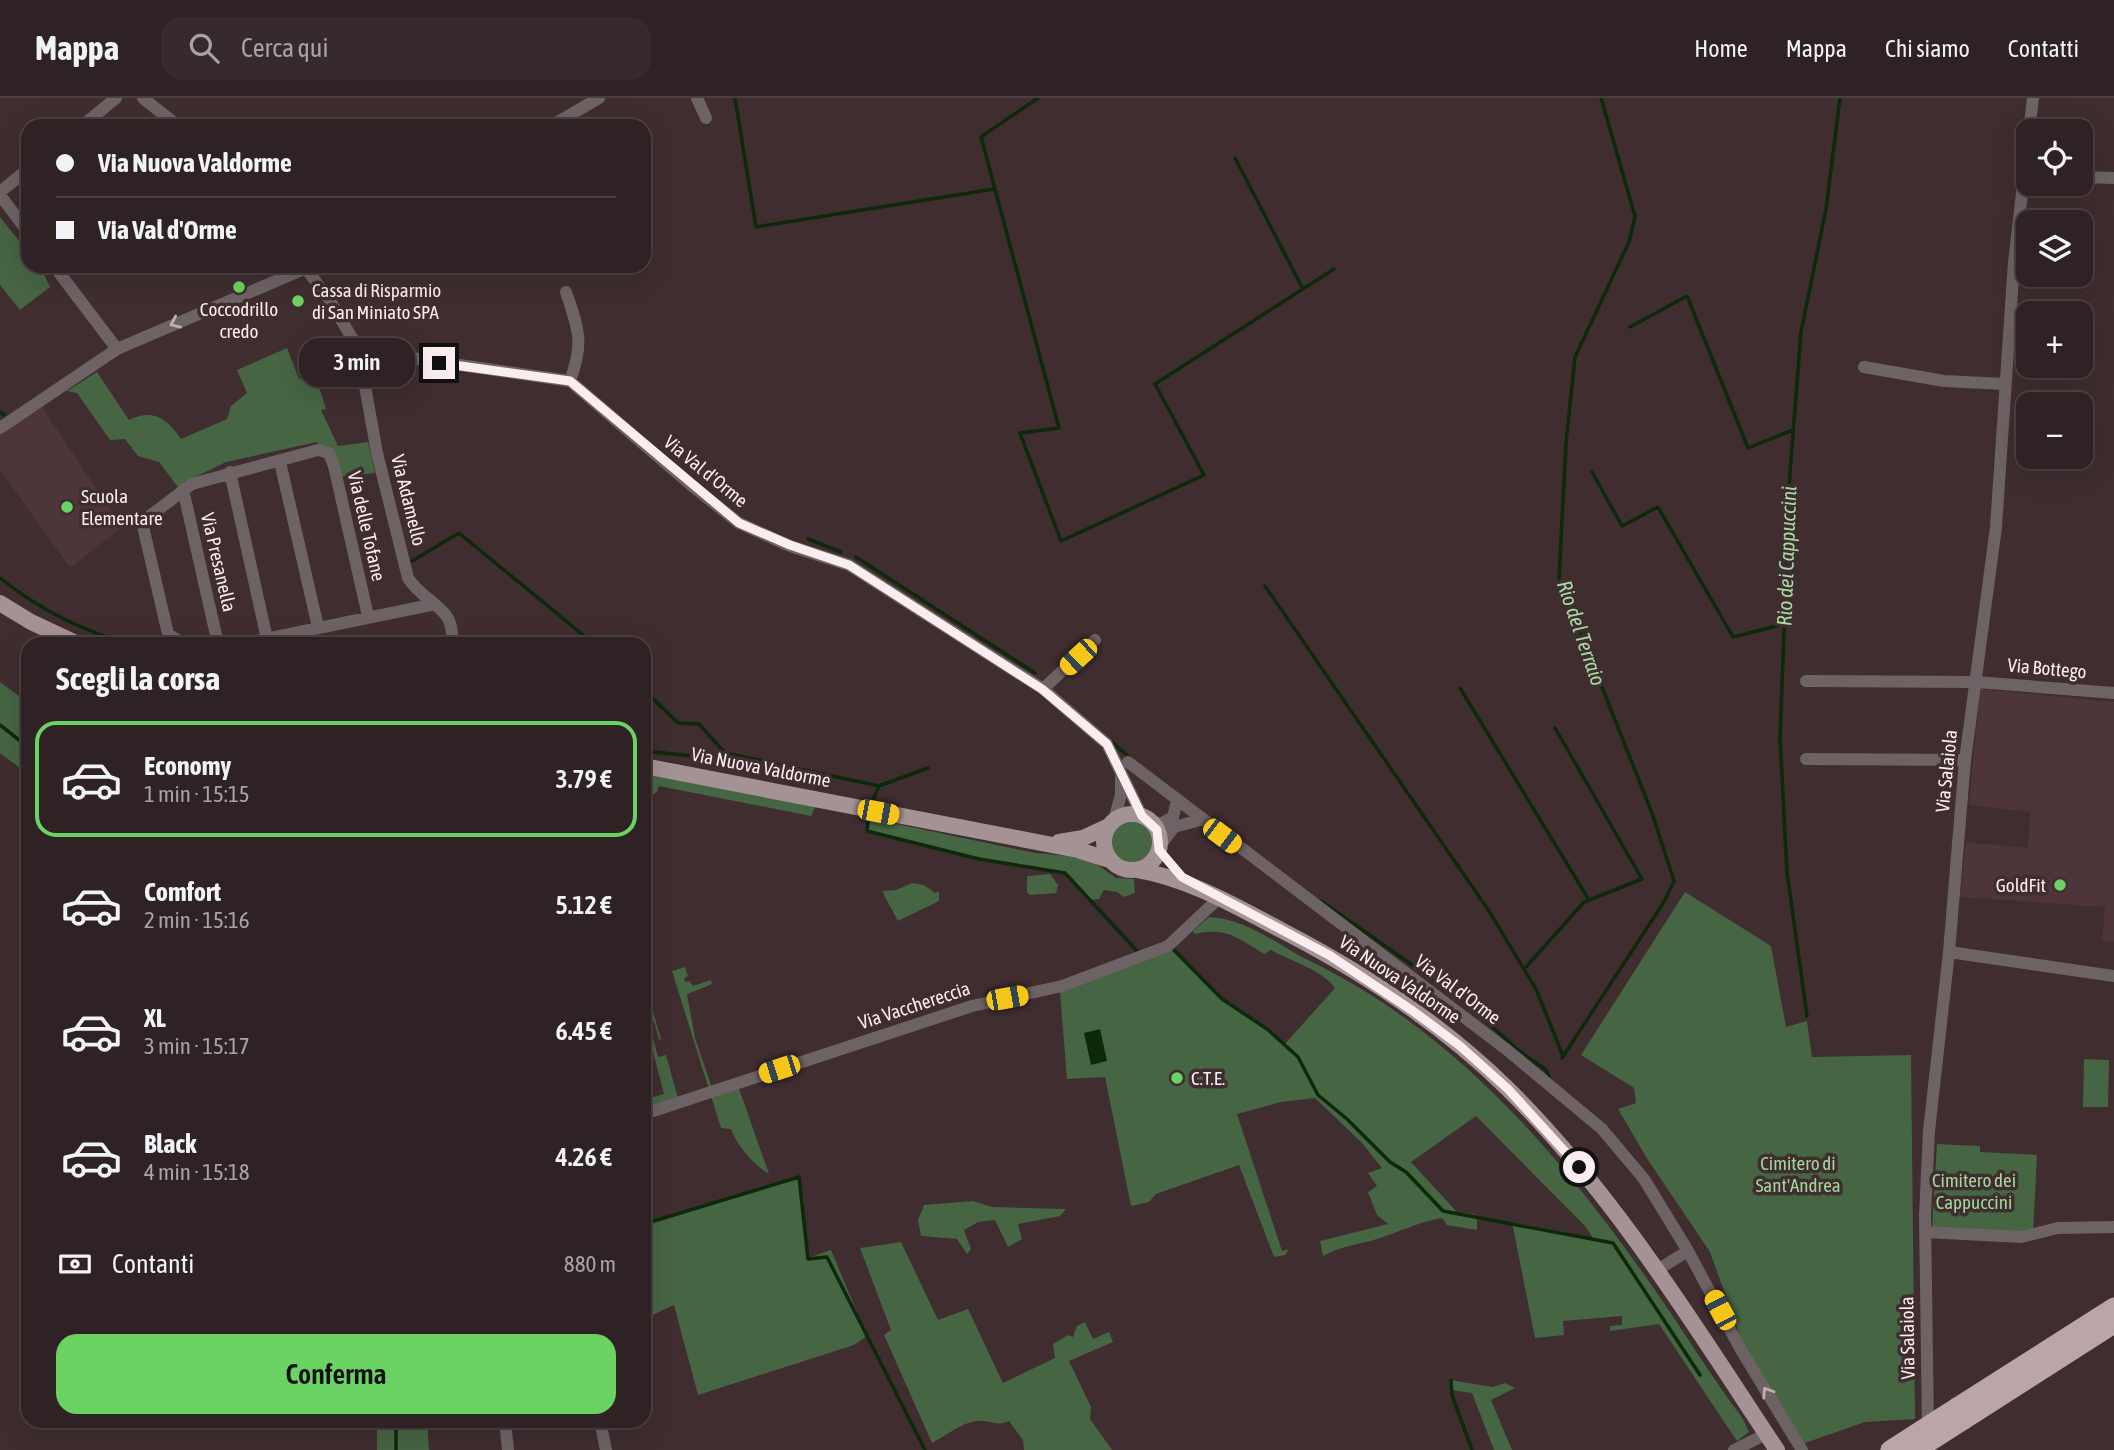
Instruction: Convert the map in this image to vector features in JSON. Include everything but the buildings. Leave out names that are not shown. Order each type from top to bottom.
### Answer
[{"type":"highway","points":[[1917,1450],[1961,1413],[2114,1307]]},
{"type":"highway","points":[[1890,1450],[1961,1413],[2114,1324]]},
{"type":"main road","points":[[0,603],[63,637]]},
{"type":"main road","name":"Via Nuova Valdorme","points":[[651,767],[1034,842],[1110,860],[1122,869],[1138,870],[1194,886],[1329,955],[1460,1046],[1508,1089],[1579,1167],[1657,1270],[1777,1450]]},
{"type":"main road","name":"Via Nuova Valdorme","points":[[1034,842],[1067,842],[1132,814],[1147,819],[1172,868],[1194,886]]},
{"type":"main road","points":[[1110,860],[1104,847],[1112,824]]},
{"type":"main road","points":[[1138,870],[1151,863],[1160,848]]},
{"type":"street","points":[[90,119],[116,98]]},
{"type":"street","points":[[143,98],[170,119]]},
{"type":"street","points":[[163,98],[165,115]]},
{"type":"street","points":[[563,119],[599,98]]},
{"type":"street","points":[[697,98],[706,118]]},
{"type":"street","name":"Via Salaiola","points":[[2031,119],[2033,98]]},
{"type":"street","points":[[21,175],[0,193],[21,222]]},
{"type":"street","points":[[2093,177],[2114,178]]},
{"type":"street","name":"Via Salaiola","points":[[1928,1450],[1925,1233],[1929,1131],[1949,953],[1965,760],[1996,527],[2005,384],[2024,196]]},
{"type":"street","points":[[63,273],[117,349]]},
{"type":"street","points":[[0,428],[117,349],[293,273]]},
{"type":"street","points":[[311,273],[359,347],[377,355],[570,381],[579,358],[581,335],[566,292]]},
{"type":"street","name":"Via Adamello","points":[[359,347],[377,453],[408,579],[418,594],[440,607]]},
{"type":"street","points":[[1864,367],[1944,381],[2005,384]]},
{"type":"street","name":"Via Val d'Orme","points":[[570,381],[739,523],[790,545],[849,565],[1042,689],[1107,744],[1124,765],[1147,819]]},
{"type":"street","name":"Via delle Tofane","points":[[230,472],[280,462],[318,450],[328,453],[368,616]]},
{"type":"street","points":[[280,462],[318,627]]},
{"type":"street","points":[[174,637],[169,634],[142,522],[183,489],[230,472],[267,637]]},
{"type":"street","name":"Via Presanella","points":[[183,489],[216,637]]},
{"type":"street","points":[[276,637],[368,616],[440,607],[452,637]]},
{"type":"street","points":[[1042,689],[1095,640]]},
{"type":"street","name":"Via Bottego","points":[[1806,681],[1977,682],[2114,693]]},
{"type":"street","points":[[1806,759],[1965,760]]},
{"type":"street","points":[[1112,824],[1121,793],[1124,765]]},
{"type":"street","name":"Via Val d'Orme","points":[[1124,765],[1177,801],[1506,1049],[1602,1129],[1644,1179],[1688,1251],[1741,1350],[1802,1450]]},
{"type":"street","points":[[1147,819],[1162,823],[1173,817],[1177,801]]},
{"type":"street","points":[[1160,848],[1174,827],[1200,820]]},
{"type":"street","name":"Via Vacchereccia","points":[[651,1112],[972,1006],[1056,988],[1097,973],[1168,946],[1219,898]]},
{"type":"street","points":[[1949,953],[2114,976]]},
{"type":"street","points":[[1925,1233],[2021,1237],[2058,1228],[2114,1227]]},
{"type":"street","points":[[1657,1270],[1688,1251]]},
{"type":"street","points":[[506,1428],[508,1450]]},
{"type":"street","points":[[601,1428],[606,1450]]},
{"type":"street","points":[[1734,1450],[1766,1434]]},
{"type":"shaded area","name":"Scuola Elementare","points":[[42,407],[122,527],[70,568],[0,470],[0,432]]},
{"type":"shaded area","points":[[1980,689],[2114,702],[2114,942],[2102,941],[2105,907],[1960,897],[1966,842],[2028,848],[2030,812],[1969,805]]},
{"type":"shaded area","points":[[1100,1029],[1107,1061],[1091,1065],[1084,1033]]},
{"type":"green space","points":[[0,217],[21,243],[21,273],[43,273],[50,287],[20,310],[0,285]]},
{"type":"green space","points":[[287,348],[299,379],[315,375],[326,409],[321,410],[338,446],[368,442],[375,473],[337,477],[317,442],[226,462],[177,486],[159,462],[138,456],[125,439],[110,440],[77,393],[67,391],[97,372],[129,420],[153,415],[165,421],[181,439],[227,419],[231,406],[247,393],[237,370]]},
{"type":"green space","points":[[0,682],[21,698],[21,769],[0,753]]},
{"type":"green space","points":[[651,773],[815,807],[811,816],[659,786],[657,792],[651,796]]},
{"type":"green space","points":[[868,818],[1035,853],[1069,856],[1094,862],[1116,878],[1134,879],[1135,893],[1124,897],[1117,892],[1104,890],[1099,899],[1091,900],[1064,873],[979,859],[867,831]]},
{"type":"green space","points":[[1132,820],[1147,827],[1154,842],[1147,857],[1132,864],[1117,857],[1110,842],[1117,827]]},
{"type":"green space","points":[[1050,874],[1058,885],[1056,893],[1030,895],[1027,892],[1027,876]]},
{"type":"green space","points":[[912,883],[924,885],[935,893],[939,891],[939,901],[898,921],[882,891],[896,890]]},
{"type":"green space","name":"Cimitero di Sant'Andrea","points":[[1685,892],[1771,946],[1786,1027],[1807,1021],[1812,1057],[1911,1055],[1915,1419],[1865,1422],[1802,1444],[1744,1347],[1710,1252],[1648,1160],[1618,1109],[1636,1103],[1634,1088],[1581,1055]]},
{"type":"green space","points":[[1209,917],[1237,922],[1362,990],[1411,1023],[1457,1060],[1500,1100],[1541,1143],[1615,1235],[1743,1419],[1749,1432],[1737,1441],[1659,1324],[1610,1331],[1610,1326],[1622,1325],[1622,1316],[1563,1321],[1564,1335],[1535,1338],[1512,1222],[1593,1238],[1585,1226],[1476,1116],[1411,1162],[1457,1212],[1477,1215],[1477,1230],[1447,1225],[1442,1218],[1323,1256],[1320,1241],[1388,1224],[1377,1215],[1368,1192],[1377,1186],[1368,1173],[1382,1168],[1362,1143],[1315,1098],[1281,1102],[1237,1114],[1282,1251],[1289,1249],[1285,1255],[1274,1257],[1239,1165],[1156,1194],[1149,1202],[1131,1206],[1105,1077],[1067,1079],[1060,992],[1172,948],[1222,999],[1267,1029],[1284,1045],[1335,988],[1314,971],[1271,950],[1264,954],[1224,933],[1195,934],[1193,931]]},
{"type":"green space","points":[[685,967],[688,976],[684,978],[685,982],[689,981],[693,986],[711,980],[712,984],[687,994],[695,1038],[713,1091],[737,1083],[769,1174],[747,1154],[731,1129],[721,1128],[672,971]]},
{"type":"green space","points":[[651,1005],[661,1039],[659,1040],[654,1021],[651,1022]]},
{"type":"green space","points":[[651,1030],[658,1057],[666,1055],[679,1102],[651,1112],[651,1098],[664,1094],[651,1044]]},
{"type":"green space","points":[[2084,1059],[2109,1060],[2108,1107],[2083,1107]]},
{"type":"green space","name":"Cimitero dei Cappuccini","points":[[1937,1144],[1980,1146],[1980,1152],[2037,1155],[2033,1233],[1932,1228]]},
{"type":"green space","points":[[799,1177],[808,1258],[831,1250],[867,1336],[854,1345],[698,1395],[674,1305],[651,1316],[651,1222]]},
{"type":"green space","points":[[973,1201],[992,1207],[1066,1209],[1060,1216],[1018,1224],[1022,1239],[1008,1247],[995,1220],[978,1222],[964,1230],[971,1249],[967,1254],[957,1239],[921,1236],[918,1220],[924,1205]]},
{"type":"green space","points":[[901,1242],[938,1320],[968,1309],[1003,1383],[1055,1358],[1053,1344],[1068,1335],[1073,1337],[1077,1326],[1085,1322],[1093,1339],[1109,1332],[1113,1342],[1069,1361],[1091,1407],[1090,1419],[1112,1450],[1024,1450],[1023,1440],[1009,1421],[970,1423],[932,1443],[884,1335],[891,1330],[860,1248]]},
{"type":"green space","points":[[1451,1380],[1492,1387],[1505,1383],[1515,1388],[1491,1400],[1512,1450],[1494,1450],[1472,1393],[1451,1390]]},
{"type":"green space","points":[[377,1428],[427,1428],[429,1450],[377,1450]]},
{"type":"waterway","points":[[735,98],[756,227],[994,189]]},
{"type":"waterway","points":[[1038,98],[981,137],[1059,428],[1020,433],[1061,541],[1204,475],[1155,384],[1334,269]]},
{"type":"waterway","name":"Rio del Terraio","points":[[1562,1058],[1664,902],[1674,881],[1652,813],[1559,579],[1566,443],[1575,357],[1629,242],[1635,216],[1601,98]]},
{"type":"waterway","name":"Rio dei Cappuccini","points":[[1807,1016],[1787,872],[1780,738],[1790,472],[1801,332],[1826,209],[1840,98]]},
{"type":"waterway","points":[[1235,158],[1303,289]]},
{"type":"waterway","points":[[1630,327],[1687,296],[1748,448],[1793,430]]},
{"type":"waterway","points":[[0,412],[4,415]]},
{"type":"waterway","points":[[1592,472],[1622,526],[1658,507],[1733,637],[1785,624]]},
{"type":"waterway","points":[[412,561],[459,533],[585,637]]},
{"type":"waterway","points":[[808,539],[841,552]]},
{"type":"waterway","points":[[856,557],[1035,673]]},
{"type":"waterway","points":[[0,578],[30,600],[62,618],[108,637]]},
{"type":"waterway","points":[[1265,586],[1489,911],[1536,989],[1563,1056]]},
{"type":"waterway","points":[[1460,688],[1589,900]]},
{"type":"waterway","points":[[651,697],[678,723],[699,724],[725,753],[879,786],[928,768]]},
{"type":"waterway","points":[[0,725],[21,742]]},
{"type":"waterway","points":[[1525,968],[1584,902],[1642,879],[1555,728]]},
{"type":"waterway","points":[[1112,742],[1130,758]]},
{"type":"waterway","points":[[651,752],[762,763]]},
{"type":"waterway","points":[[870,807],[879,786]]},
{"type":"waterway","points":[[869,814],[867,831],[979,859],[1065,873],[1139,953]]},
{"type":"waterway","points":[[1321,901],[1465,1002],[1518,1050],[1546,1070],[1550,1080]]},
{"type":"waterway","points":[[1172,948],[1222,999],[1267,1029],[1298,1057],[1318,1095],[1347,1119],[1390,1162],[1406,1172],[1443,1211],[1613,1243],[1700,1375]]},
{"type":"waterway","points":[[651,1222],[799,1177],[808,1259],[827,1257],[925,1450]]},
{"type":"waterway","points":[[1451,1380],[1452,1395],[1472,1450]]},
{"type":"waterway","points":[[396,1428],[396,1450]]},
{"type":"place","name":"Coccodrillo credo","points":[[239,287]]},
{"type":"place","name":"Cassa di Risparmio di San Miniato SPA","points":[[298,301]]},
{"type":"place","name":"Scuola Elementare","points":[[67,507]]},
{"type":"place","name":"GoldFit","points":[[2060,885]]},
{"type":"place","name":"C.T.E.","points":[[1177,1078]]},
{"type":"route","points":[[439,363],[537,374],[570,381],[739,523],[790,545],[849,565],[1042,689],[1107,744],[1142,816],[1153,823],[1157,830],[1160,837],[1159,850],[1182,877],[1194,886],[1329,955],[1413,1011],[1460,1046],[1508,1089],[1579,1167]]}]
